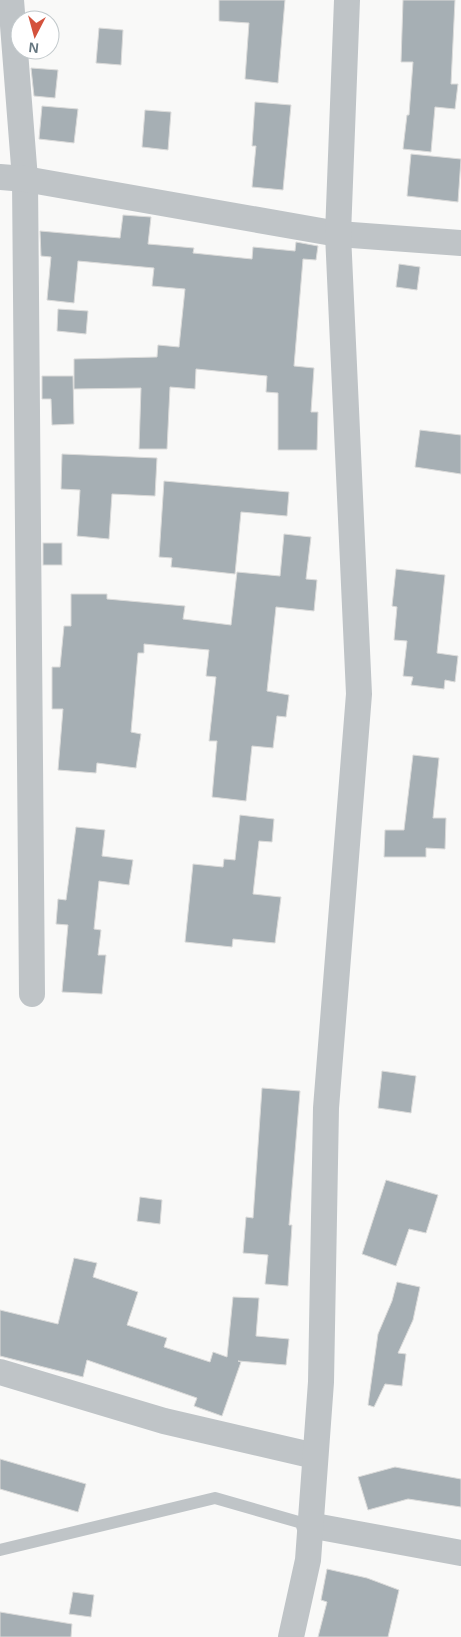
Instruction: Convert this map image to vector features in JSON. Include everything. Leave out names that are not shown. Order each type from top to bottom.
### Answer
[{"type":"street","points":[[11,0],[12,178],[32,994]]},
{"type":"street","points":[[291,1637],[308,1560],[309,1525],[321,1382],[326,1108],[359,694],[338,234],[347,0]]},
{"type":"street","points":[[12,178],[338,234],[461,243]]},
{"type":"street","points":[[0,1372],[164,1421],[315,1456]]},
{"type":"street","points":[[309,1525],[461,1554]]},
{"type":"lane","points":[[0,1550],[215,1498],[309,1525]]},
{"type":"building","points":[[219,0],[285,0],[278,83],[245,79],[249,23],[219,21]]},
{"type":"building","points":[[403,0],[455,0],[451,84],[458,84],[455,109],[435,107],[431,152],[403,149],[407,115],[409,115],[413,62],[401,62]]},
{"type":"building","points":[[99,28],[123,30],[121,65],[96,63]]},
{"type":"building","points":[[31,68],[58,70],[55,98],[34,96]]},
{"type":"building","points":[[255,102],[291,105],[283,190],[252,187],[256,146],[252,146]]},
{"type":"building","points":[[42,106],[78,109],[74,143],[39,139]]},
{"type":"building","points":[[145,110],[171,112],[168,150],[142,147]]},
{"type":"building","points":[[411,154],[461,159],[458,202],[407,196]]},
{"type":"building","points":[[123,215],[151,217],[148,244],[194,248],[193,253],[252,259],[253,247],[295,251],[296,242],[318,246],[316,260],[303,259],[294,366],[314,368],[311,412],[318,412],[317,450],[278,450],[278,393],[266,392],[267,376],[196,369],[195,389],[170,387],[167,449],[139,449],[141,388],[74,389],[74,359],[157,357],[158,345],[179,347],[185,289],[152,286],[154,268],[78,261],[74,303],[47,300],[51,257],[41,256],[40,231],[120,238]]},
{"type":"building","points":[[399,264],[420,267],[417,290],[396,287]]},
{"type":"building","points":[[58,309],[88,311],[86,334],[57,331]]},
{"type":"building","points":[[42,376],[73,376],[74,424],[52,425],[51,399],[42,399]]},
{"type":"building","points":[[420,430],[461,435],[461,474],[415,467]]},
{"type":"building","points":[[62,454],[157,458],[155,496],[112,494],[109,539],[77,536],[80,490],[61,489]]},
{"type":"building","points":[[164,481],[289,492],[287,516],[241,512],[235,574],[171,567],[172,558],[159,557]]},
{"type":"building","points":[[284,534],[311,537],[306,579],[317,580],[314,611],[276,607],[267,691],[289,695],[286,717],[277,716],[273,748],[252,746],[246,801],[212,797],[217,741],[209,741],[216,677],[206,676],[209,650],[144,644],[144,653],[138,653],[131,732],[141,734],[136,768],[97,763],[96,773],[58,770],[63,709],[52,709],[52,667],[60,667],[64,626],[71,626],[71,594],[107,594],[107,599],[185,606],[183,619],[231,625],[237,572],[280,576]]},
{"type":"building","points":[[43,543],[62,543],[62,565],[43,565]]},
{"type":"building","points":[[396,569],[445,575],[437,653],[458,656],[455,682],[445,680],[444,689],[411,685],[413,677],[403,676],[407,641],[394,640],[397,607],[392,606]]},
{"type":"building","points":[[413,755],[439,758],[433,818],[446,818],[445,849],[426,848],[426,857],[384,857],[385,830],[404,830]]},
{"type":"building","points":[[240,815],[274,819],[272,842],[259,841],[253,894],[281,897],[275,943],[233,939],[232,947],[185,942],[193,864],[223,867],[224,859],[235,860]]},
{"type":"building","points":[[76,827],[105,830],[102,856],[133,860],[129,885],[99,881],[94,929],[101,930],[98,955],[106,955],[102,994],[62,992],[68,925],[56,924],[58,899],[66,900]]},
{"type":"building","points":[[382,1071],[416,1076],[411,1113],[378,1108]]},
{"type":"building","points":[[262,1088],[300,1091],[289,1225],[292,1225],[288,1286],[265,1284],[268,1255],[243,1253],[246,1217],[253,1218]]},
{"type":"building","points":[[386,1180],[438,1195],[426,1233],[409,1229],[396,1266],[362,1254]]},
{"type":"building","points":[[140,1197],[162,1200],[160,1224],[137,1221]]},
{"type":"building","points":[[74,1258],[97,1263],[93,1277],[138,1292],[127,1325],[167,1338],[164,1347],[210,1362],[213,1352],[227,1357],[233,1297],[259,1298],[256,1336],[289,1339],[286,1365],[238,1361],[241,1362],[222,1416],[194,1406],[197,1398],[87,1360],[83,1377],[0,1356],[0,1310],[58,1324]]},
{"type":"building","points":[[397,1282],[420,1287],[413,1320],[398,1353],[406,1354],[402,1386],[385,1384],[374,1407],[368,1405],[378,1334],[392,1301]]},
{"type":"building","points":[[0,1459],[86,1484],[78,1512],[0,1489]]},
{"type":"building","points":[[395,1467],[461,1479],[461,1507],[408,1499],[368,1510],[358,1477]]},
{"type":"building","points":[[327,1569],[367,1578],[399,1590],[388,1637],[318,1637],[327,1602],[321,1600]]},
{"type":"building","points":[[73,1592],[94,1595],[91,1617],[69,1614]]},
{"type":"building","points":[[0,1612],[72,1624],[71,1637],[0,1637]]}]
